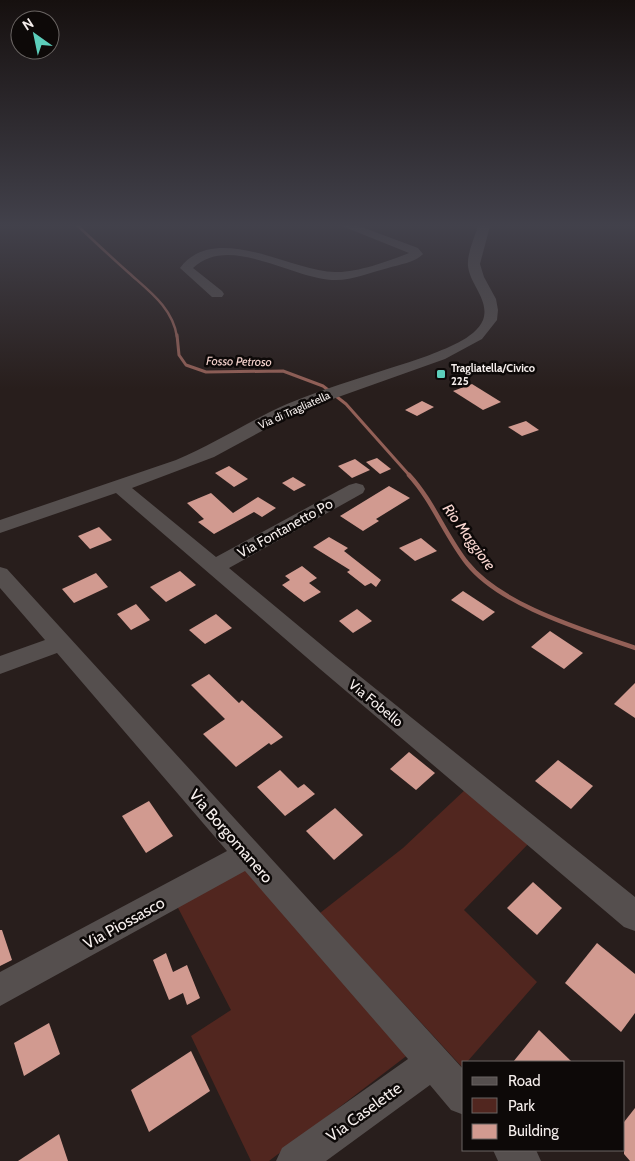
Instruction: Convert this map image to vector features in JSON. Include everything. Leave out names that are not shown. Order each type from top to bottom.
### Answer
[{"type":"street","points":[[201,280],[217,294]]},
{"type":"street","name":"Via di Tragliatella","points":[[0,527],[195,458],[277,415],[342,389],[391,373],[414,378],[444,366],[440,356],[474,339],[489,321],[492,312],[490,301],[481,280]]},
{"type":"street","name":"Via Fobello","points":[[119,486],[328,664],[635,916]]},
{"type":"street","name":"Via Fontanetto Po","points":[[215,568],[356,489]]},
{"type":"street","name":"Via Borgomanero","points":[[0,574],[247,855],[462,1095]]},
{"type":"street","points":[[0,665],[61,644]]},
{"type":"street","name":"Via Piossasco","points":[[0,990],[247,855]]},
{"type":"street","name":"Via Caselette","points":[[296,1161],[432,1062]]},
{"type":"street","points":[[513,1151],[522,1161]]},
{"type":"green space","points":[[467,788],[532,840],[464,910],[537,982],[468,1061],[462,1061],[462,1067],[320,913],[403,848]]},
{"type":"green space","points":[[245,865],[409,1054],[269,1161],[251,1161],[191,1036],[231,1010],[176,904]]},
{"type":"building","points":[[472,384],[501,402],[483,410],[453,391]]},
{"type":"building","points":[[422,401],[434,407],[417,416],[405,410]]},
{"type":"building","points":[[526,421],[539,430],[522,436],[508,427]]},
{"type":"building","points":[[377,458],[391,469],[380,474],[366,462]]},
{"type":"building","points":[[355,459],[370,470],[352,478],[338,466]]},
{"type":"building","points":[[229,466],[248,479],[234,487],[215,473]]},
{"type":"building","points":[[293,477],[306,485],[294,491],[282,483]]},
{"type":"building","points":[[389,486],[410,498],[376,519],[379,521],[363,531],[340,516]]},
{"type":"building","points":[[211,493],[233,513],[258,497],[276,508],[262,517],[254,512],[214,534],[198,522],[204,519],[187,503]]},
{"type":"building","points":[[99,527],[112,540],[90,549],[78,536]]},
{"type":"building","points":[[329,537],[348,548],[344,551],[381,580],[376,587],[371,583],[365,586],[347,572],[350,570],[313,547]]},
{"type":"building","points":[[421,538],[437,551],[415,561],[399,548]]},
{"type":"building","points":[[302,566],[317,578],[309,583],[321,592],[304,602],[282,585],[290,580],[285,576]]},
{"type":"building","points":[[180,571],[196,585],[166,602],[150,587]]},
{"type":"building","points":[[96,573],[108,587],[74,603],[62,589]]},
{"type":"building","points":[[463,591],[495,612],[483,621],[451,600]]},
{"type":"building","points":[[136,604],[150,620],[131,630],[117,614]]},
{"type":"building","points":[[357,609],[372,621],[353,633],[339,621]]},
{"type":"building","points":[[216,614],[232,628],[205,644],[189,630]]},
{"type":"building","points":[[550,631],[583,653],[564,669],[531,647]]},
{"type":"building","points":[[209,674],[239,703],[242,700],[283,737],[271,745],[269,743],[236,767],[203,734],[225,719],[191,685]]},
{"type":"building","points":[[635,683],[635,718],[614,704]]},
{"type":"building","points":[[409,752],[435,773],[416,790],[390,769]]},
{"type":"building","points":[[558,760],[593,786],[571,809],[535,781]]},
{"type":"building","points":[[280,770],[298,788],[304,784],[315,794],[285,816],[257,787]]},
{"type":"building","points":[[149,801],[173,836],[146,853],[122,816]]},
{"type":"building","points":[[335,808],[363,835],[334,860],[306,831]]},
{"type":"building","points":[[533,882],[562,908],[537,935],[507,908]]},
{"type":"building","points":[[0,930],[2,930],[12,960],[0,966]]},
{"type":"building","points":[[597,943],[635,974],[635,1013],[621,1032],[565,983]]},
{"type":"building","points":[[166,953],[173,972],[187,965],[200,998],[187,1005],[183,993],[169,1000],[153,960]]},
{"type":"building","points":[[49,1023],[60,1054],[24,1076],[14,1043]]},
{"type":"building","points":[[539,1030],[571,1061],[514,1061]]},
{"type":"building","points":[[191,1051],[210,1091],[149,1132],[131,1090]]},
{"type":"building","points":[[635,1108],[635,1161],[630,1161],[624,1154],[625,1121]]},
{"type":"building","points":[[59,1134],[68,1161],[18,1161]]},
{"type":"waterway","name":"Fosso Petroso","points":[[136,280],[159,301],[171,317],[177,337]]},
{"type":"waterway","name":"Fosso Petroso","points":[[177,335],[179,355],[186,365],[206,372],[283,371],[323,386],[346,404],[410,476]]},
{"type":"waterway","name":"Rio Maggiore","points":[[409,475],[425,496],[467,563],[500,592],[568,625],[635,648]]},
{"type":"place","name":"Tragliatella/Civico 225","points":[[441,374]]}]
